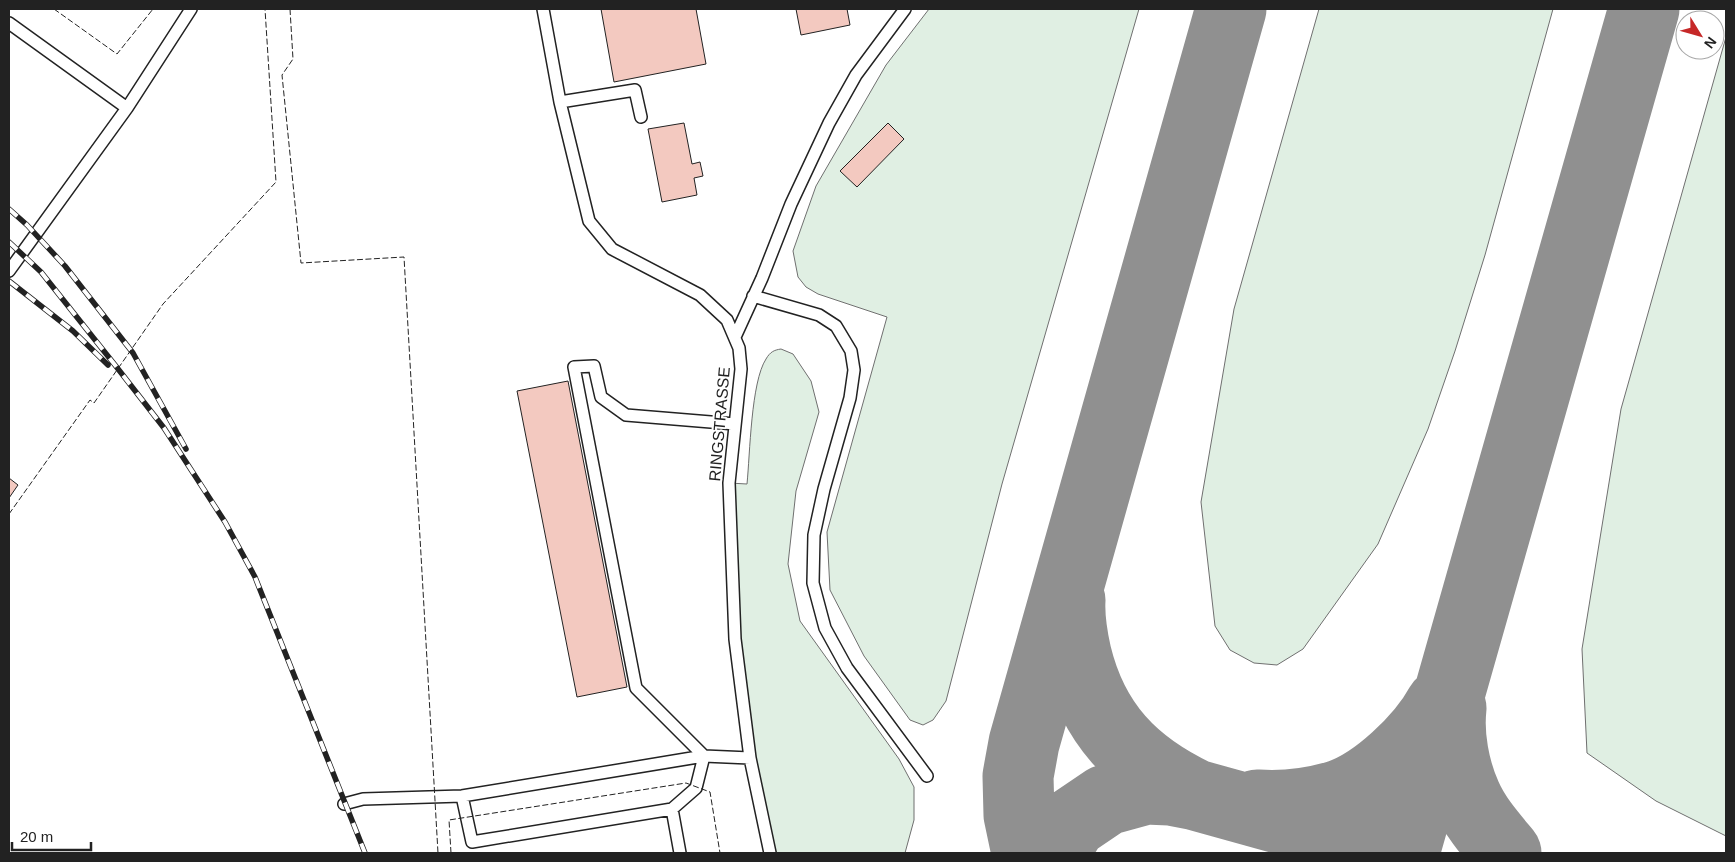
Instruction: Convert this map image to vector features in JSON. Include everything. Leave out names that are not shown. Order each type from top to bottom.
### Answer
[{"type":"lane","points":[[9,271],[127,108],[191,9]]},
{"type":"lane","name":"RINGSTRASSE","points":[[543,9],[560,102],[589,221],[612,249],[700,295],[727,320],[739,348],[742,369],[729,483],[735,639],[750,758],[770,853]]},
{"type":"lane","points":[[735,336],[791,204],[829,123],[856,75],[905,9]]},
{"type":"lane","points":[[9,24],[127,108]]},
{"type":"lane","points":[[560,102],[635,90],[641,117]]},
{"type":"lane","points":[[753,296],[820,315],[836,326],[851,351],[854,370],[850,398],[824,489],[814,535],[813,583],[825,628],[847,668],[926,776]]},
{"type":"lane","points":[[704,756],[636,688],[574,367],[594,366],[601,397],[626,415],[735,424]]},
{"type":"lane","points":[[462,796],[472,842],[672,809],[696,788],[704,756]]},
{"type":"lane","points":[[344,804],[364,798],[462,796],[704,756],[750,758]]},
{"type":"lane","points":[[672,809],[680,853]]},
{"type":"green space","points":[[929,9],[1139,9],[1002,484],[946,701],[933,720],[923,725],[910,720],[864,656],[830,590],[827,532],[887,317],[818,294],[806,287],[798,277],[793,251],[816,186],[886,65]]},
{"type":"green space","points":[[1319,9],[1553,9],[1485,255],[1428,429],[1378,544],[1303,649],[1277,665],[1254,663],[1230,650],[1215,626],[1201,502],[1234,309]]},
{"type":"green space","points":[[1726,37],[1726,836],[1656,801],[1587,753],[1582,649],[1621,409],[1720,60],[1725,60]]},
{"type":"green space","points":[[781,349],[793,354],[811,381],[819,412],[796,491],[788,564],[800,621],[899,759],[914,787],[914,820],[905,853],[770,853],[735,639],[729,483],[747,484],[757,384],[761,370],[768,357],[772,352]]},
{"type":"building","points":[[601,9],[696,9],[706,64],[614,82]]},
{"type":"building","points":[[796,9],[847,9],[850,25],[801,35]]},
{"type":"building","points":[[684,123],[692,164],[700,162],[703,176],[694,178],[697,195],[662,202],[648,129]]},
{"type":"building","points":[[888,123],[904,139],[857,187],[840,171]]},
{"type":"building","points":[[568,381],[627,687],[577,697],[517,391]]},
{"type":"building","points":[[9,478],[18,485],[9,498]]},
{"type":"taxiway","points":[[1027,853],[1019,815],[1018,776],[1024,743],[1231,9]]},
{"type":"taxiway","points":[[1404,853],[1644,9]]},
{"type":"taxiway","points":[[1070,600],[1071,627],[1083,679],[1105,721],[1119,740],[1135,756],[1173,783],[1196,795]]},
{"type":"taxiway","points":[[1257,805],[1287,805],[1318,801],[1352,790],[1382,771],[1396,759],[1433,718],[1441,704]]},
{"type":"taxiway","points":[[1451,708],[1451,741],[1455,764],[1462,786],[1479,819],[1506,853]]},
{"type":"taxiway","points":[[1053,853],[1072,823],[1106,800],[1146,789],[1170,790],[1196,795],[1404,853]]},
{"type":"railway","points":[[9,209],[27,225],[65,266],[133,353],[186,449]]},
{"type":"railway","points":[[9,242],[41,272],[164,428],[225,522],[255,577],[365,853]]},
{"type":"railway","points":[[9,281],[73,331],[108,365]]},
{"type":"fence","points":[[54,9],[117,54],[153,9]]},
{"type":"fence","points":[[9,514],[90,400],[94,403],[163,304],[276,182],[265,9]]},
{"type":"fence","points":[[290,9],[293,59],[282,75],[301,263],[404,257],[438,853]]},
{"type":"fence","points":[[451,853],[449,820],[686,783],[710,792],[720,853]]}]
